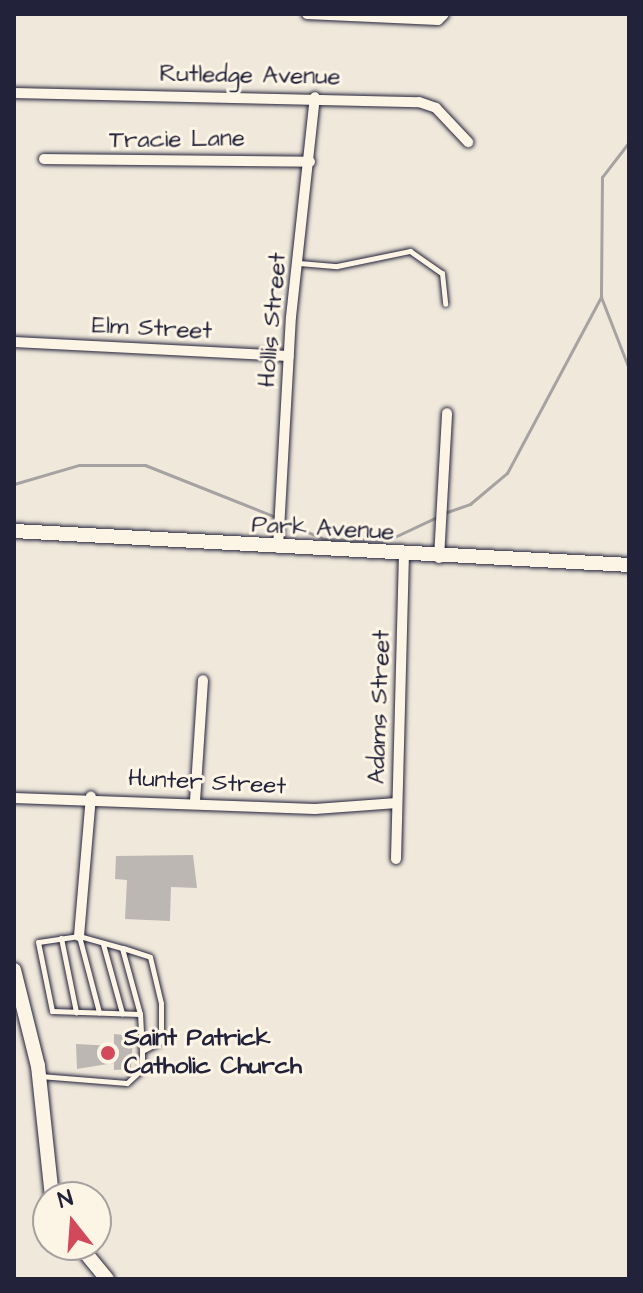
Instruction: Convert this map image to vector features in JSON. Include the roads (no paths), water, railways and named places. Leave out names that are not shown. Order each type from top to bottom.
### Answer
[{"type":"street","points":[[307,14],[438,20],[444,14]]},
{"type":"street","name":"Rutledge Avenue","points":[[14,93],[315,97],[419,102],[436,108],[468,142]]},
{"type":"street","name":"Hollis Street","points":[[278,548],[276,523],[289,356],[315,97]]},
{"type":"street","name":"Tracie Lane","points":[[44,159],[310,162]]},
{"type":"street","name":"Elm Street","points":[[14,342],[289,356]]},
{"type":"street","points":[[439,558],[439,513],[447,413]]},
{"type":"street","name":"Park Avenue","points":[[14,531],[439,558],[629,565]]},
{"type":"street","name":"Adams Street","points":[[396,859],[404,556]]},
{"type":"street","points":[[195,801],[203,680]]},
{"type":"street","points":[[79,936],[91,797]]},
{"type":"street","name":"Hunter Street","points":[[14,798],[91,797],[331,809],[397,803]]},
{"type":"street","points":[[14,970],[39,1076],[50,1181]]},
{"type":"street","points":[[92,1261],[107,1279]]},
{"type":"lane","points":[[298,263],[337,266],[410,251],[442,273],[445,304]]},
{"type":"lane","points":[[79,936],[99,1012]]},
{"type":"lane","points":[[140,1014],[52,1011],[38,942],[79,936],[150,957],[161,1003],[161,1041],[142,1051]]},
{"type":"lane","points":[[61,938],[76,1012]]},
{"type":"lane","points":[[103,944],[122,1013]]},
{"type":"lane","points":[[39,1076],[127,1083],[142,1069],[140,1014],[122,948]]},
{"type":"waterway","points":[[629,142],[602,177],[601,297],[629,369]]},
{"type":"waterway","points":[[444,513],[470,504],[507,473],[601,297]]},
{"type":"waterway","points":[[14,484],[79,465],[145,465],[276,517]]},
{"type":"waterway","points":[[282,521],[324,539],[386,541],[437,517]]},
{"type":"place","name":"Saint Patrick Catholic Church","points":[[108,1053]]}]
